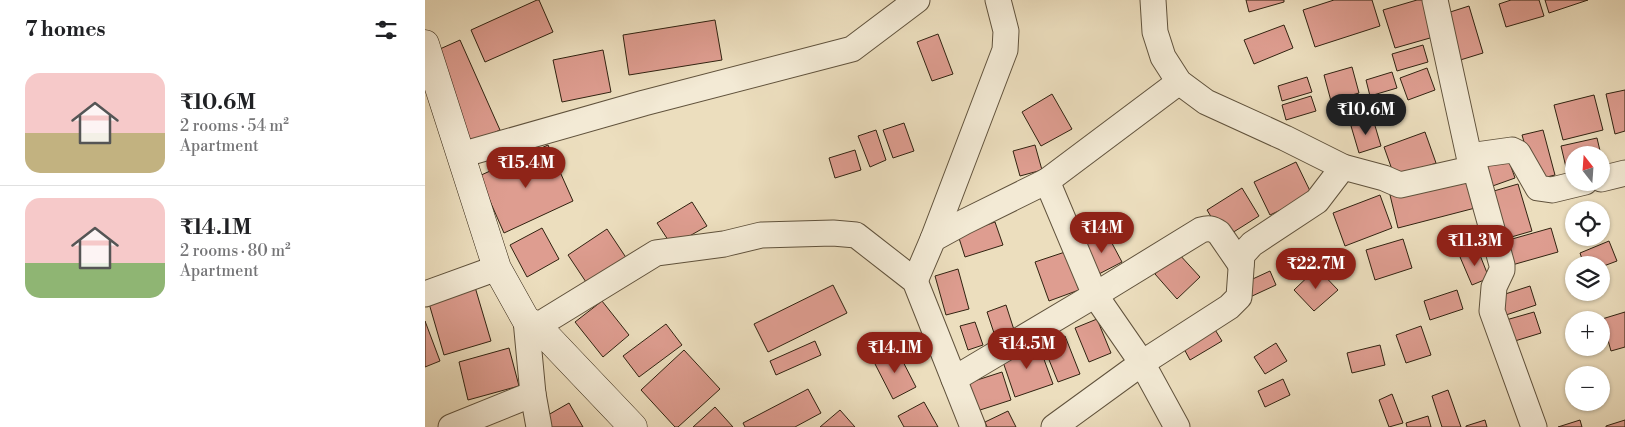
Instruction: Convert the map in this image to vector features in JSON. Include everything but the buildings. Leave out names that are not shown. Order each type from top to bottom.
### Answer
[{"type":"street","points":[[461,155],[644,103],[852,49],[917,0]]},
{"type":"street","points":[[915,281],[933,239],[1005,50],[1006,31],[998,0]]},
{"type":"street","points":[[1153,0],[1155,32],[1163,57],[1179,82],[1206,102],[1343,167],[1384,178],[1400,185],[1512,150],[1518,153],[1538,188],[1552,190],[1565,187]]},
{"type":"street","points":[[1435,0],[1472,162],[1502,264],[1502,270],[1494,287],[1492,311],[1535,427]]},
{"type":"street","points":[[425,44],[497,268],[531,323],[633,427]]},
{"type":"street","points":[[933,239],[963,222],[1047,181],[1179,82]]},
{"type":"street","points":[[1054,427],[1141,363],[1229,308],[1239,297],[1242,255],[1252,244],[1317,201],[1343,167]]},
{"type":"street","points":[[1047,181],[1095,296],[1141,363],[1177,427]]},
{"type":"street","points":[[954,379],[1095,296],[1201,230],[1214,229],[1219,233],[1241,266]]},
{"type":"street","points":[[531,323],[656,253],[724,244],[761,235],[833,233],[856,235],[915,281],[973,427]]},
{"type":"street","points":[[425,294],[497,268]]},
{"type":"street","points":[[531,323],[533,394],[539,427]]},
{"type":"street","points":[[451,427],[533,394]]}]
